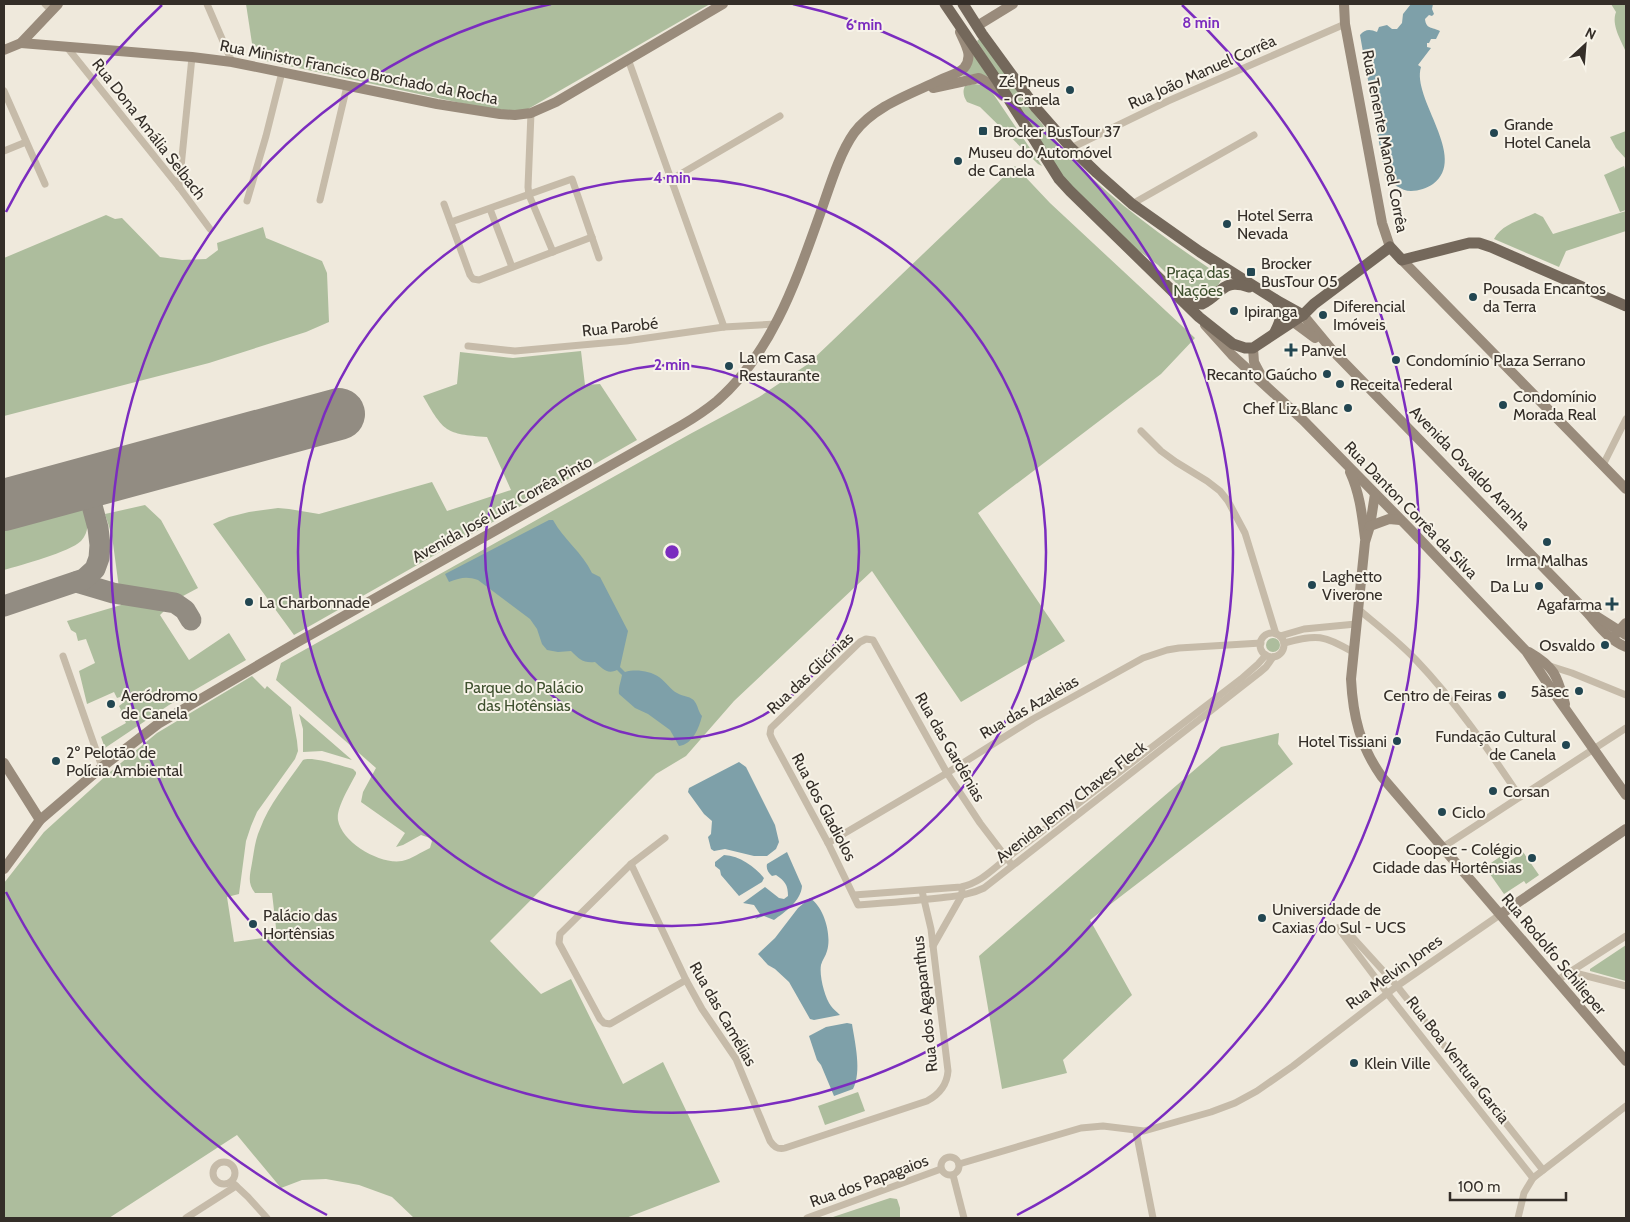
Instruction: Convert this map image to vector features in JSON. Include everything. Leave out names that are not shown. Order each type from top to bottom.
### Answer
[{"type":"main road","points":[[944,4],[998,82],[1059,179],[1198,317],[1233,344],[1245,348],[1253,348],[1302,315],[1390,248]]},
{"type":"main road","points":[[952,4],[964,21],[973,27],[977,26]]},
{"type":"main road","name":"Avenida Osvaldo Aranha","points":[[963,4],[1036,108],[1071,148],[1097,173],[1132,204],[1200,252],[1302,315]]},
{"type":"main road","points":[[1402,260],[1469,243],[1479,243],[1626,306]]},
{"type":"main road","name":"Rua Tenente Manoel Corrêa","points":[[1390,248],[1402,260]]},
{"type":"main road","points":[[1200,252],[1224,273],[1226,281],[1223,288]]},
{"type":"main road","points":[[1156,275],[1196,304],[1202,304],[1223,288],[1235,283],[1260,290]]},
{"type":"main road","points":[[1198,317],[1212,298]]},
{"type":"main road","points":[[1275,332],[1282,317],[1276,300]]},
{"type":"street","points":[[207,4],[232,62]]},
{"type":"street","name":"Rua Ministro Francisco Brochado da Rocha","points":[[20,43],[232,62],[437,104],[515,115],[531,113],[556,102],[723,4]]},
{"type":"street","points":[[977,26],[1013,4]]},
{"type":"street","name":"Rua Tenente Manoel Corrêa","points":[[1344,4],[1382,223],[1390,248]]},
{"type":"street","points":[[4,50],[20,43],[52,6]]},
{"type":"street","name":"Avenida José Luiz Corrêa Pinto","points":[[4,869],[40,820],[102,767],[158,724],[682,425],[715,402],[731,388],[776,324],[795,284],[836,170],[848,143],[862,124],[883,108],[961,71],[966,65],[969,52],[955,19]]},
{"type":"street","name":"Rua João Manuel Corrêa","points":[[1071,148],[1176,98],[1346,24]]},
{"type":"street","name":"Rua Dona Amália Selbach","points":[[66,46],[179,187],[210,229]]},
{"type":"street","points":[[179,187],[192,57]]},
{"type":"street","points":[[628,59],[724,327]]},
{"type":"street","points":[[247,201],[282,72]]},
{"type":"street","name":"Avenida José Luiz Corrêa Pinto","points":[[915,92],[979,78],[991,84],[1012,105]]},
{"type":"street","points":[[320,200],[347,86]]},
{"type":"street","points":[[4,91],[45,184]]},
{"type":"street","points":[[531,113],[528,187],[553,252]]},
{"type":"street","points":[[672,180],[780,116]]},
{"type":"street","points":[[1132,204],[1254,135]]},
{"type":"street","points":[[4,151],[26,142]]},
{"type":"street","points":[[451,222],[572,179],[599,258]]},
{"type":"street","points":[[444,204],[473,279],[479,280],[592,237]]},
{"type":"street","points":[[490,209],[512,267]]},
{"type":"street","name":"Rua Tenente Manoel Corrêa","points":[[1402,260],[1626,489]]},
{"type":"street","name":"Avenida Osvaldo Aranha","points":[[1302,315],[1332,350],[1584,609],[1605,634],[1622,644]]},
{"type":"street","name":"Rua Danton Corrêa da Silva","points":[[1198,317],[1217,340],[1375,494],[1526,651],[1626,795]]},
{"type":"street","name":"Avenida Osvaldo Aranha","points":[[1292,322],[1332,350]]},
{"type":"street","name":"Rua Parobé","points":[[468,346],[515,351],[626,341],[724,327],[776,324]]},
{"type":"street","name":"Rua Danton Corrêa da Silva","points":[[1253,348],[1254,362],[1260,376],[1272,392]]},
{"type":"street","points":[[1603,465],[1626,419]]},
{"type":"street","points":[[1141,430],[1161,451],[1207,481],[1220,491],[1228,501],[1245,533],[1278,635],[1284,644],[1283,651],[1277,656],[1266,655],[1261,648],[1261,643],[1266,635],[1278,635],[1304,629],[1356,624]]},
{"type":"street","name":"Rua Rodolfo Schilieper","points":[[1346,465],[1357,487],[1365,542]]},
{"type":"street","name":"Rua Rodolfo Schilieper","points":[[1375,494],[1370,526],[1365,542],[1351,679],[1352,700],[1362,742],[1371,761],[1382,777],[1626,1061]]},
{"type":"street","points":[[1370,526],[1389,519],[1400,520]]},
{"type":"street","points":[[1358,608],[1415,658],[1452,700],[1485,743],[1520,798]]},
{"type":"street","name":"Avenida Osvaldo Aranha","points":[[1584,609],[1622,633]]},
{"type":"street","points":[[1622,644],[1616,634],[1622,633],[1626,623]]},
{"type":"street","points":[[1284,644],[1306,638],[1322,637],[1330,639],[1353,652]]},
{"type":"street","name":"Rua das Glicínias","points":[[771,731],[775,724],[860,642],[870,639]]},
{"type":"street","name":"Rua das Gardênias","points":[[870,639],[874,641],[946,772],[980,823],[1012,865]]},
{"type":"street","name":"Rua das Azaleias","points":[[828,843],[1033,719],[1143,658],[1173,649],[1261,643]]},
{"type":"street","name":"Rua Danton Corrêa da Silva","points":[[1526,651],[1550,666],[1556,677],[1567,709]]},
{"type":"street","name":"Avenida Jenny Chaves Fleck","points":[[858,905],[924,900],[962,891],[972,885],[1240,679],[1266,655]]},
{"type":"street","points":[[63,656],[102,767]]},
{"type":"street","name":"Avenida Jenny Chaves Fleck","points":[[854,895],[922,891],[962,891],[974,893],[984,888],[1266,668],[1273,657]]},
{"type":"street","points":[[1535,663],[1572,673],[1626,696]]},
{"type":"street","points":[[1443,847],[1626,728]]},
{"type":"street","name":"Rua dos Gladiolos","points":[[771,731],[772,739],[828,843],[858,905]]},
{"type":"street","points":[[4,763],[40,820]]},
{"type":"street","name":"Rua Melvin Jones","points":[[1136,1131],[1173,1124],[1227,1106],[1257,1091],[1293,1066],[1387,993],[1626,830]]},
{"type":"street","points":[[665,838],[630,864],[560,934],[558,939],[600,1019],[604,1023],[610,1024],[686,980]]},
{"type":"street","name":"Rua das Camélias","points":[[630,864],[686,980],[706,1015],[736,1059],[770,1141],[778,1149]]},
{"type":"street","name":"Rua dos Agapanthus","points":[[778,1149],[927,1101],[940,1091],[948,1071],[930,919],[922,891]]},
{"type":"street","points":[[933,946],[962,891]]},
{"type":"street","name":"Rua Boa Ventura Garcia","points":[[1533,1178],[1338,928],[1346,930],[1397,986],[1543,1170]]},
{"type":"street","points":[[1556,981],[1626,936]]},
{"type":"street","points":[[1571,972],[1626,986]]},
{"type":"street","points":[[1518,1218],[1524,1193],[1533,1178],[1626,1106]]},
{"type":"street","points":[[959,1164],[1081,1128],[1103,1126],[1136,1131],[1153,1218]]},
{"type":"street","points":[[1517,1156],[1527,1149]]},
{"type":"street","points":[[949,1156],[955,1158],[959,1164],[958,1171],[953,1175],[946,1174],[940,1166],[943,1160],[949,1156]]},
{"type":"street","name":"Rua dos Papagaios","points":[[807,1218],[941,1169]]},
{"type":"street","points":[[953,1175],[964,1218]]},
{"type":"street","points":[[186,1218],[234,1183],[267,1218]]},
{"type":"green space","points":[[246,4],[710,4],[528,109],[507,113],[266,61],[253,50]]},
{"type":"green space","points":[[1611,4],[1626,4],[1626,52],[1617,32],[1616,12]]},
{"type":"green space","name":"Praça das Nações","points":[[980,38],[1031,110],[1053,138],[1082,169],[1119,202],[1159,233],[1219,275],[1221,280],[1217,287],[1201,300],[1191,298],[1158,265],[1135,248],[1061,175],[977,41]]},
{"type":"green space","points":[[973,53],[988,77],[977,74],[962,76],[969,69]]},
{"type":"green space","points":[[974,84],[983,85],[992,92],[1042,166],[980,107],[967,102],[964,88]]},
{"type":"green space","points":[[1626,131],[1626,159],[1616,148],[1610,137]]},
{"type":"green space","name":"Parque do Palácio das Hotênsias","points":[[1015,166],[1050,203],[1195,338],[1161,374],[978,513],[1065,641],[961,702],[872,571],[734,701],[686,756],[656,774],[490,941],[541,994],[571,979],[623,1084],[663,1062],[720,1182],[626,1218],[414,1218],[392,1197],[359,1185],[326,1179],[302,1180],[281,1188],[237,1135],[109,1218],[4,1218],[4,883],[44,832],[110,772],[157,733],[252,676],[265,689],[267,686],[291,707],[298,751],[295,759],[257,812],[246,841],[239,894],[227,897],[234,942],[277,936],[272,893],[255,893],[250,882],[250,871],[258,833],[264,820],[303,760],[313,759],[327,762],[353,769],[356,772],[341,803],[338,820],[341,829],[347,837],[364,851],[384,860],[402,861],[430,848],[432,841],[430,838],[421,835],[396,847],[405,833],[361,802],[363,792],[376,768],[276,680],[281,663],[759,397],[808,364]]},
{"type":"green space","points":[[1624,166],[1626,172],[1626,210],[1620,212],[1604,175]]},
{"type":"green space","points":[[1626,211],[1626,231],[1566,251],[1559,267],[1494,239],[1507,226],[1535,213],[1543,217],[1553,234]]},
{"type":"green space","points":[[106,215],[115,219],[122,218],[160,257],[182,260],[206,259],[218,250],[217,243],[263,227],[266,238],[322,261],[327,273],[329,322],[306,332],[209,363],[4,416],[4,258]]},
{"type":"green space","points":[[581,351],[585,385],[600,384],[637,440],[294,635],[213,524],[229,517],[249,512],[278,508],[319,514],[432,482],[447,511],[511,490],[487,437],[462,434],[447,429],[441,424],[423,396],[457,384],[460,352],[513,358]]},
{"type":"green space","points":[[75,503],[84,512],[87,520],[86,532],[81,541],[56,554],[4,570],[4,523]]},
{"type":"green space","points":[[145,505],[161,520],[198,588],[183,596],[119,588],[112,536],[105,514]]},
{"type":"green space","points":[[120,598],[161,604],[166,609],[160,615],[189,660],[229,633],[246,660],[169,705],[105,748],[101,737],[126,723],[119,706],[123,703],[114,692],[87,704],[79,671],[95,663],[86,639],[78,641],[76,633],[71,630],[67,621],[121,605]]},
{"type":"green space","points":[[1270,638],[1276,638],[1280,645],[1276,652],[1270,652],[1266,648],[1266,642]]},
{"type":"green space","points":[[299,714],[352,760],[322,751],[303,752],[303,729]]},
{"type":"green space","points":[[1279,733],[1278,744],[1293,764],[1090,920],[1132,995],[1063,1060],[1067,1073],[1002,1089],[979,956],[1221,747]]},
{"type":"green space","points":[[1523,852],[1539,875],[1526,884],[1524,881],[1504,894],[1485,867],[1504,854],[1520,875],[1510,861]]},
{"type":"green space","points":[[1626,945],[1626,981],[1590,971],[1590,969]]},
{"type":"green space","points":[[858,1092],[865,1111],[825,1125],[818,1106]]},
{"type":"green space","points":[[890,1198],[897,1199],[900,1208],[900,1218],[830,1218]]},
{"type":"water","points":[[1411,4],[1433,4],[1434,14],[1432,16],[1429,15],[1425,19],[1427,25],[1440,31],[1436,39],[1431,39],[1427,43],[1427,47],[1431,48],[1418,65],[1421,67],[1420,80],[1424,95],[1437,127],[1445,159],[1442,173],[1433,184],[1423,189],[1407,191],[1394,184],[1385,176],[1360,35],[1368,30],[1377,32],[1379,27],[1387,25],[1392,29],[1397,29],[1402,23],[1403,14]]},
{"type":"water","points":[[549,520],[553,520],[592,573],[600,577],[628,631],[620,667],[625,672],[638,671],[655,675],[675,692],[694,700],[702,716],[692,739],[684,745],[679,746],[670,730],[648,714],[635,708],[619,694],[622,675],[617,670],[607,671],[595,662],[582,660],[571,651],[558,652],[547,650],[530,619],[478,580],[463,578],[449,582],[445,574]]},
{"type":"water","points":[[739,762],[746,767],[775,825],[779,842],[776,849],[767,856],[754,856],[725,849],[714,851],[711,849],[708,837],[711,834],[712,821],[704,814],[688,792],[689,788]]},
{"type":"water","points":[[787,852],[802,886],[799,897],[792,906],[774,920],[764,916],[755,919],[760,914],[754,905],[743,903],[765,887],[779,898],[784,899],[788,896],[787,886],[784,881],[776,875],[772,876],[768,872],[767,867],[767,864]]},
{"type":"water","points":[[724,855],[736,857],[756,869],[764,878],[762,882],[739,896],[715,866],[715,862]]},
{"type":"water","points":[[810,898],[819,908],[826,922],[828,944],[822,963],[821,975],[827,998],[840,1015],[814,1020],[810,1019],[789,982],[758,954],[775,938],[798,908]]},
{"type":"water","points":[[847,1023],[852,1024],[857,1057],[856,1082],[853,1089],[834,1096],[817,1060],[809,1036],[826,1027]]},
{"type":"taxiway","points":[[4,606],[84,579],[95,569],[99,558],[100,545],[98,528],[86,483]]},
{"type":"taxiway","points":[[76,582],[113,593],[175,603],[185,610],[191,620]]},
{"type":"runway","points":[[4,505],[339,414]]},
{"type":"place","name":"Zé Pneus - Canela","points":[[1070,90]]},
{"type":"place","name":"Brocker BusTour 37","points":[[983,131]]},
{"type":"place","name":"Grande Hotel Canela","points":[[1494,133]]},
{"type":"place","name":"Museu do Automóvel de Canela","points":[[958,161]]},
{"type":"place","name":"Hotel Serra Nevada","points":[[1227,224]]},
{"type":"place","name":"Brocker BusTour 05","points":[[1251,272]]},
{"type":"place","name":"Pousada Encantos da Terra","points":[[1473,297]]},
{"type":"place","name":"Ipiranga","points":[[1234,311]]},
{"type":"place","name":"Diferencial Imóveis","points":[[1323,315]]},
{"type":"place","name":"Panvel","points":[[1291,350]]},
{"type":"place","name":"Condomínio Plaza Serrano","points":[[1396,360]]},
{"type":"place","name":"La em Casa Restaurante","points":[[729,366]]},
{"type":"place","name":"Recanto Gaúcho","points":[[1327,374]]},
{"type":"place","name":"Receita Federal","points":[[1340,384]]},
{"type":"place","name":"Condomínio Morada Real","points":[[1503,405]]},
{"type":"place","name":"Chef Liz Blanc","points":[[1348,408]]},
{"type":"place","name":"Irma Malhas","points":[[1547,542]]},
{"type":"place","name":"Laghetto Viverone","points":[[1312,585]]},
{"type":"place","name":"Da Lu","points":[[1539,586]]},
{"type":"place","name":"La Charbonnade","points":[[249,602]]},
{"type":"place","name":"Agafarma","points":[[1612,604]]},
{"type":"place","name":"Osvaldo","points":[[1605,645]]},
{"type":"place","name":"5àsec","points":[[1579,691]]},
{"type":"place","name":"Centro de Feiras","points":[[1502,695]]},
{"type":"place","name":"Aeródromo de Canela","points":[[111,704]]},
{"type":"place","name":"Hotel Tissiani","points":[[1397,741]]},
{"type":"place","name":"Fundação Cultural de Canela","points":[[1566,745]]},
{"type":"place","name":"2º Pelotão de Polícia Ambiental","points":[[56,761]]},
{"type":"place","name":"Corsan","points":[[1493,791]]},
{"type":"place","name":"Ciclo","points":[[1442,812]]},
{"type":"place","name":"Coopec - Colégio Cidade das Hortênsias","points":[[1532,858]]},
{"type":"place","name":"Universidade de Caxias do Sul - UCS","points":[[1262,918]]},
{"type":"place","name":"Palácio das Hortênsias","points":[[253,924]]},
{"type":"place","name":"Klein Ville","points":[[1354,1063]]}]
